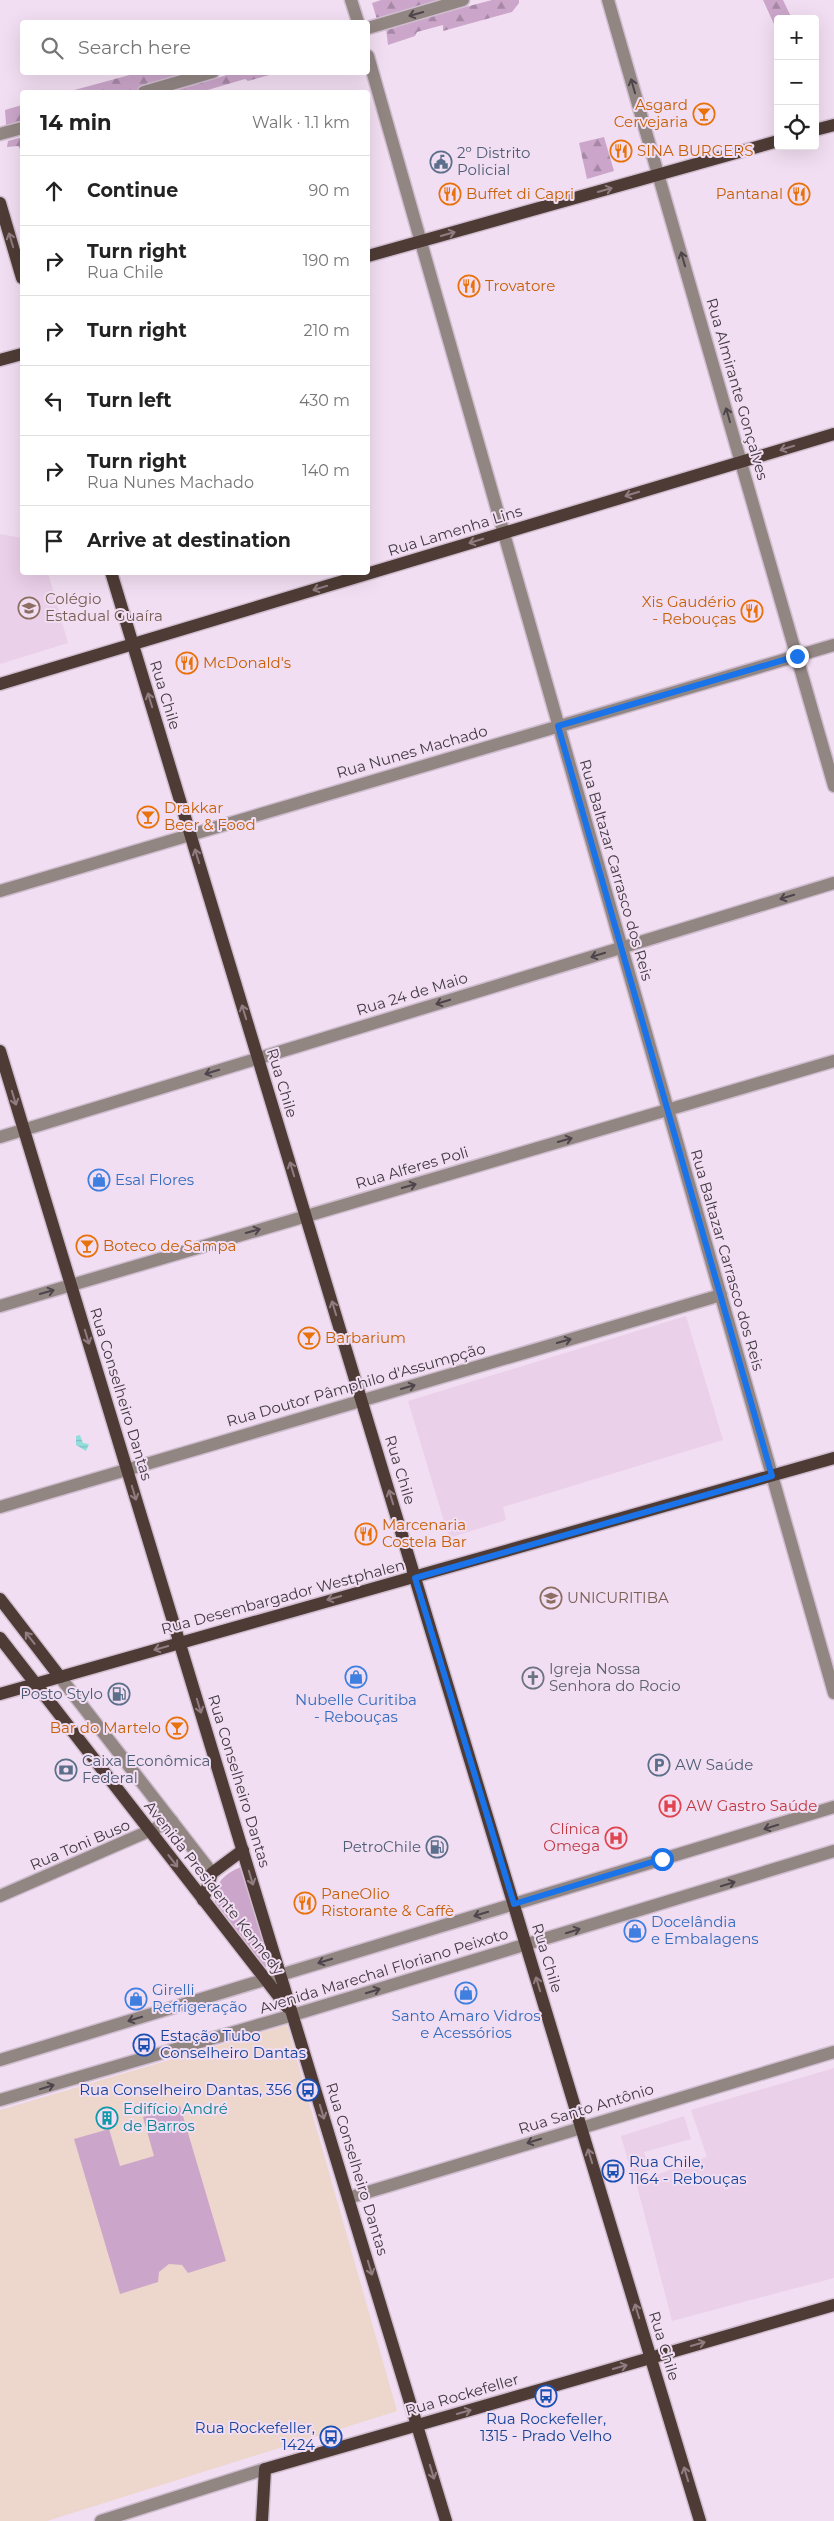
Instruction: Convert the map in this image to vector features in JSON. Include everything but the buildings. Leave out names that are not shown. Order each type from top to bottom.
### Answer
[{"type":"main road","points":[[819,129],[834,125]]},
{"type":"main road","points":[[370,255],[774,142]]},
{"type":"main road","points":[[0,203],[20,271]]},
{"type":"main road","points":[[0,360],[20,355]]},
{"type":"main road","name":"Rua Lamenha Lins","points":[[370,573],[834,434]]},
{"type":"main road","name":"Rua Chile","points":[[112,575],[700,2521]]},
{"type":"main road","name":"Rua Lamenha Lins","points":[[0,684],[363,575]]},
{"type":"main road","name":"Rua Conselheiro Dantas","points":[[0,1051],[446,2521]]},
{"type":"main road","name":"Rua Desembargador Westphalen","points":[[0,1694],[365,1589],[415,1578],[834,1458]]},
{"type":"main road","name":"Avenida Presidente Kennedy","points":[[0,1600],[60,1677]]},
{"type":"main road","name":"Avenida Presidente Kennedy","points":[[0,1638],[293,2016]]},
{"type":"main road","points":[[203,1900],[212,1873],[243,1850]]},
{"type":"main road","name":"Rua Rockefeller","points":[[265,2469],[834,2304]]},
{"type":"main road","points":[[262,2521],[265,2469]]},
{"type":"street","points":[[351,0],[357,20]]},
{"type":"street","points":[[370,27],[463,0]]},
{"type":"street","name":"Rua Almirante Gonçalves","points":[[608,0],[834,786]]},
{"type":"street","name":"Rua Baltazar Carrasco dos Reis","points":[[370,63],[834,1693]]},
{"type":"street","points":[[151,90],[203,75]]},
{"type":"street","points":[[0,134],[20,129]]},
{"type":"street","name":"Rua Nunes Machado","points":[[0,891],[834,645]]},
{"type":"street","name":"Rua 24 de Maio","points":[[0,1137],[834,883]]},
{"type":"street","name":"Rua Alferes Poli","points":[[0,1306],[834,1060]]},
{"type":"street","name":"Rua Doutor Pâmphilo d'Assumpção","points":[[0,1507],[721,1295]]},
{"type":"street","name":"Avenida Presidente Kennedy","points":[[60,1677],[212,1873]]},
{"type":"street","name":"Avenida Marechal Floriano Peixoto","points":[[0,2060],[834,1808]]},
{"type":"street","name":"Rua Toni Buso","points":[[0,1896],[151,1832],[172,1821]]},
{"type":"street","name":"Avenida Marechal Floriano Peixoto","points":[[0,2100],[293,2016],[834,1851]]},
{"type":"street","name":"Rua Santo Antônio","points":[[348,2198],[834,2052]]},
{"type":"street","name":"Rua Rockefeller","points":[[101,2521],[265,2469]]},
{"type":"shaded area","name":"Colégio Estadual Guaíra","points":[[0,534],[20,538],[20,575],[49,575],[68,643],[0,664]]},
{"type":"shaded area","points":[[686,1316],[723,1440],[503,1507],[506,1520],[449,1538],[408,1401]]},
{"type":"shaded area","points":[[80,1435],[83,1443],[89,1444],[86,1451],[76,1445],[76,1436]]},
{"type":"shaded area","points":[[287,2025],[397,2411],[47,2521],[0,2521],[0,2110]]},
{"type":"shaded area","points":[[834,2068],[834,2278],[672,2321],[636,2182],[707,2157],[691,2110]]},
{"type":"shaded area","points":[[684,2116],[691,2139],[644,2152],[650,2170],[632,2175],[621,2136]]},
{"type":"green space","points":[[381,0],[444,0],[378,23],[372,3]]},
{"type":"green space","points":[[492,0],[519,0],[519,3],[512,12],[443,31],[443,25],[417,32],[415,36],[388,45],[386,28]]},
{"type":"green space","points":[[763,0],[783,0],[790,15],[774,15],[774,24]]},
{"type":"green space","points":[[130,75],[211,75],[160,90],[74,90]]},
{"type":"green space","points":[[227,75],[270,75],[248,81],[245,79],[208,90],[177,90]]},
{"type":"green space","points":[[20,106],[20,134],[7,138],[5,110]]},
{"type":"green space","points":[[604,137],[614,171],[587,179],[579,143]]},
{"type":"green space","points":[[20,138],[20,149],[18,146],[7,147],[8,141]]},
{"type":"green space","points":[[241,1867],[271,1965],[265,1967],[215,1902],[218,1884],[225,1876]]},
{"type":"green space","points":[[180,2106],[226,2261],[188,2273],[182,2265],[169,2264],[159,2272],[158,2282],[120,2294],[74,2139],[109,2129],[120,2166],[154,2156],[143,2117]]},
{"type":"place","name":"Asgard Cervejaria","points":[[704,114]]},
{"type":"place","name":"SINA BURGERS","points":[[621,151]]},
{"type":"place","name":"2º Distrito Policial","points":[[441,162]]},
{"type":"place","name":"Buffet di Capri","points":[[450,194]]},
{"type":"place","name":"Pantanal","points":[[799,194]]},
{"type":"place","name":"Trovatore","points":[[469,286]]},
{"type":"place","name":"Colégio Estadual Guaíra","points":[[29,608]]},
{"type":"place","name":"Xis Gaudério - Rebouças","points":[[752,611]]},
{"type":"place","name":"McDonald's","points":[[187,663]]},
{"type":"place","name":"Drakkar Beer & Food","points":[[148,817]]},
{"type":"place","name":"Esal Flores","points":[[99,1180]]},
{"type":"place","name":"Boteco de Sampa","points":[[87,1246]]},
{"type":"place","name":"Barbarium","points":[[309,1338]]},
{"type":"place","name":"Marcenaria Costela Bar","points":[[366,1534]]},
{"type":"place","name":"UNICURITIBA","points":[[551,1598]]},
{"type":"place","name":"Nubelle Curitiba - Rebouças","points":[[356,1677]]},
{"type":"place","name":"Igreja Nossa Senhora do Rocio","points":[[533,1678]]},
{"type":"place","name":"Posto Stylo","points":[[119,1694]]},
{"type":"place","name":"Bar do Martelo","points":[[177,1728]]},
{"type":"place","name":"AW Saúde","points":[[659,1765]]},
{"type":"place","name":"Caixa Econômica Federal","points":[[66,1770]]},
{"type":"place","name":"AW Gastro Saúde","points":[[670,1806]]},
{"type":"place","name":"Clínica Omega","points":[[616,1838]]},
{"type":"place","name":"PetroChile","points":[[437,1847]]},
{"type":"place","name":"PaneOlio Ristorante & Caffè","points":[[305,1903]]},
{"type":"place","name":"Docelândia e Embalagens","points":[[635,1931]]},
{"type":"place","name":"Santo Amaro Vidros e Acessórios","points":[[466,1993]]},
{"type":"place","name":"Girelli Refrigeração","points":[[136,1999]]},
{"type":"place","name":"Estação Tubo Conselheiro Dantas","points":[[144,2045]]},
{"type":"place","name":"Rua Conselheiro Dantas, 356","points":[[308,2090]]},
{"type":"place","name":"Edifício André de Barros","points":[[107,2118]]},
{"type":"place","name":"Rua Chile, 1164 - Rebouças","points":[[613,2171]]},
{"type":"place","name":"Rua Rockefeller, 1315 - Prado Velho","points":[[546,2396]]},
{"type":"place","name":"Rua Rockefeller, 1424","points":[[331,2437]]},
{"type":"route","points":[[662,1859],[514,1904],[415,1578],[772,1476],[558,726],[797,656]]}]
